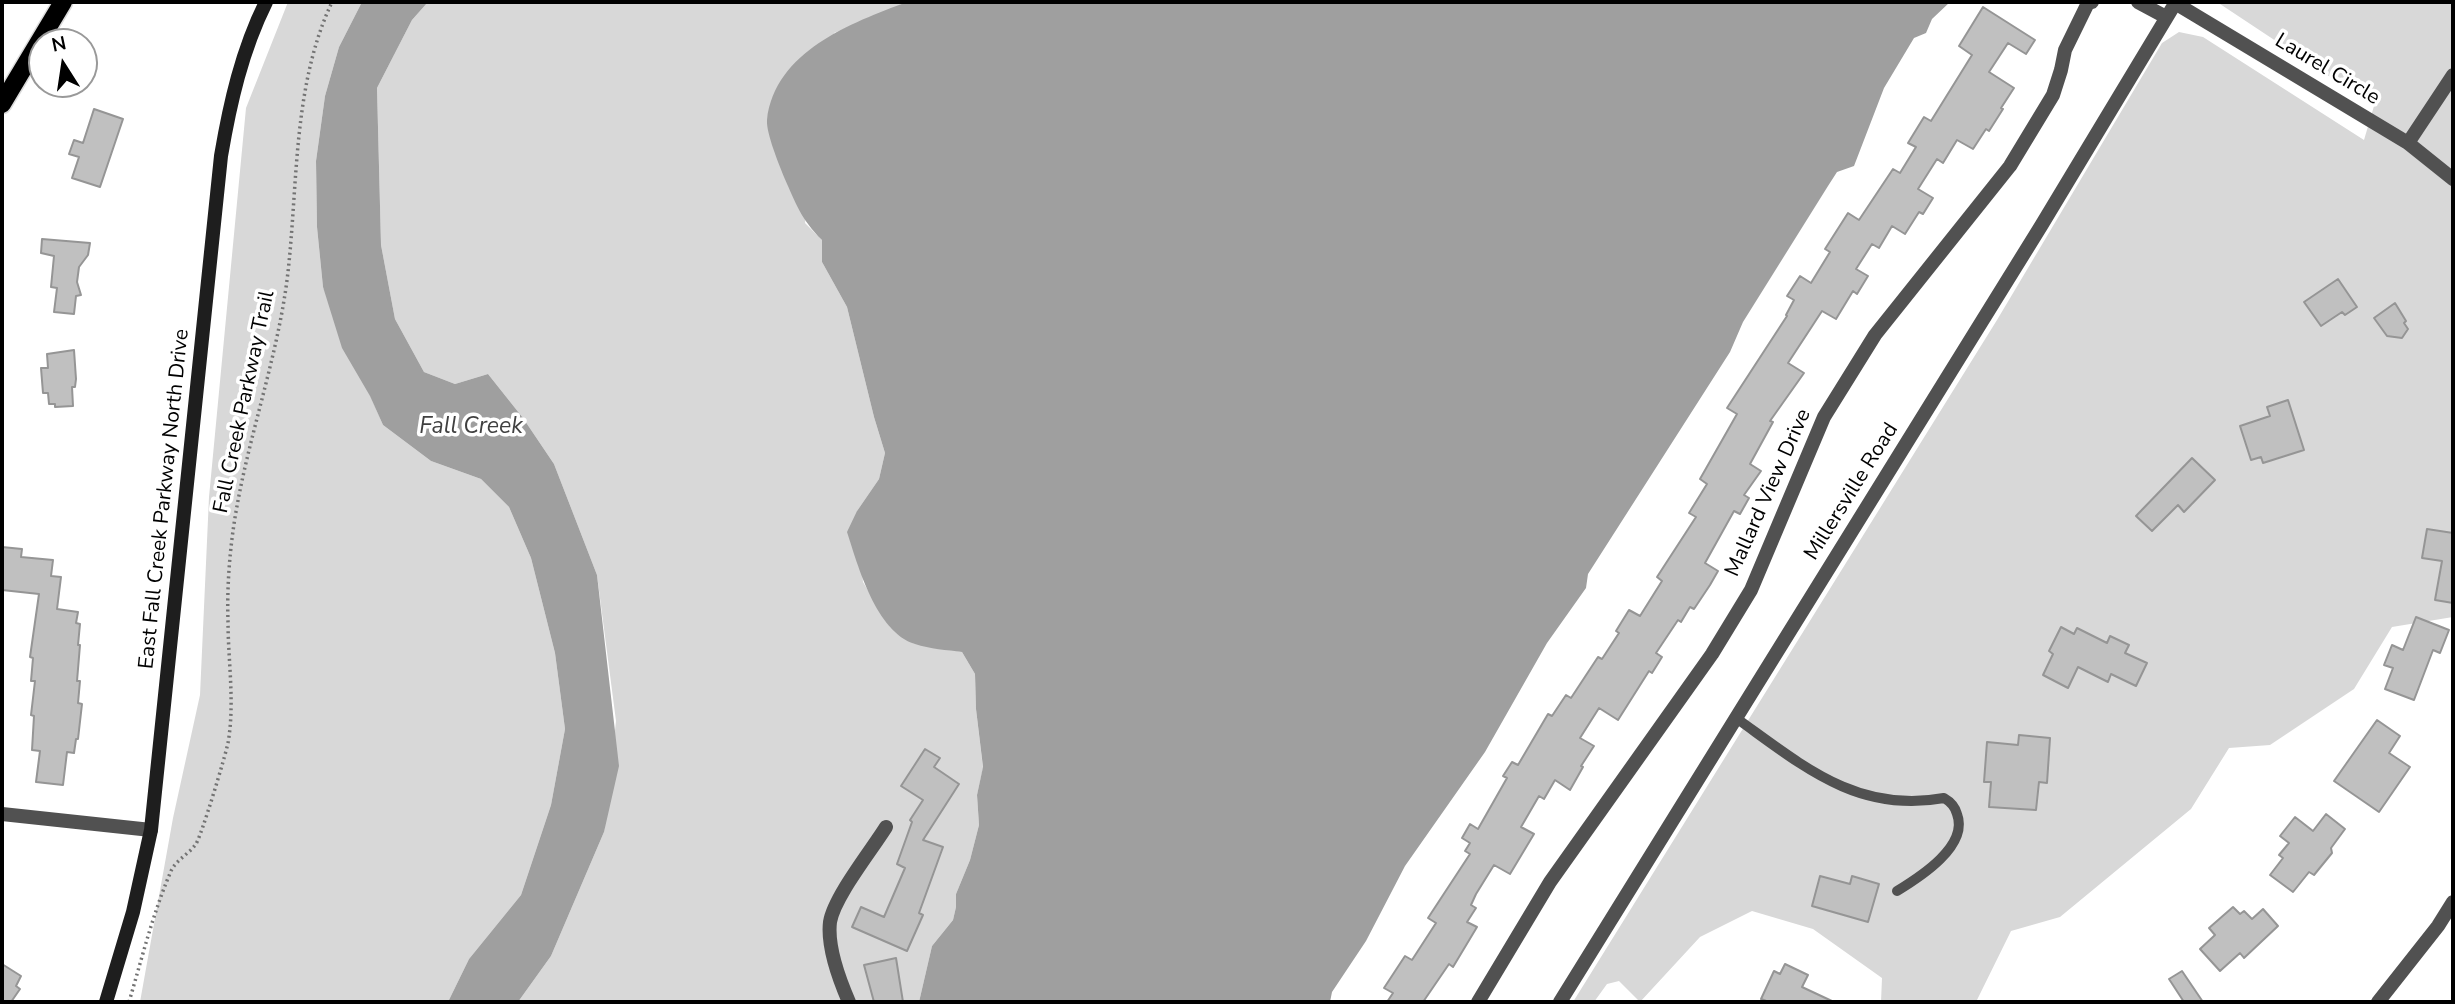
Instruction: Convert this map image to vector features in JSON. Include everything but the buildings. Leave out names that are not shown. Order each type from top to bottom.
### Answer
[{"type":"main road","points":[[2,104],[63,2]]},
{"type":"main road","name":"East Fall Creek Parkway North Drive","points":[[106,1002],[133,912],[150,830],[221,156],[234,91],[266,2]]},
{"type":"street","name":"Mallard View Drive","points":[[1478,1002],[1550,882],[1712,654],[1751,590],[1824,417],[1875,335],[2010,166],[2053,95],[2065,50],[2088,3],[2092,2]]},
{"type":"street","points":[[2138,2],[2166,17]]},
{"type":"street","name":"Millersville Road","points":[[1560,1002],[2041,226],[2175,2]]},
{"type":"street","name":"Laurel Circle","points":[[2175,2],[2408,143],[2453,179]]},
{"type":"street","points":[[2408,143],[2453,75]]},
{"type":"street","points":[[2,814],[150,830]]},
{"type":"street","points":[[849,1002],[831,941],[831,918],[838,902],[886,827]]},
{"type":"street","points":[[2378,1002],[2438,926],[2453,902]]},
{"type":"lane","points":[[1736,718],[1797,762],[1827,781],[1848,790],[1901,802],[1944,798],[1950,801],[1957,813],[1960,828],[1949,850],[1914,881],[1897,891]]},
{"type":"path","name":"Fall Creek Parkway Trail","points":[[129,1002],[153,921],[173,867],[197,842],[228,743],[231,697],[228,619],[233,534],[242,477],[259,420],[282,314],[301,119],[311,60],[322,23],[332,2]]},
{"type":"shaded area","points":[[288,2],[362,2],[339,47],[325,96],[316,161],[317,227],[323,287],[383,425],[431,461],[481,479],[509,507],[531,558],[555,653],[565,729],[551,805],[521,895],[469,959],[448,1002],[140,1002],[173,818],[200,695],[209,497],[246,108]]},
{"type":"shaded area","points":[[428,2],[907,2],[834,33],[805,223],[822,240],[822,262],[847,307],[885,453],[879,479],[857,511],[863,582],[890,627],[912,643],[962,652],[975,674],[983,768],[977,795],[979,825],[970,860],[956,894],[953,920],[932,946],[919,1002],[518,1002],[551,956],[604,832],[616,721],[597,575],[554,464],[523,418],[488,374],[455,384],[424,372],[395,319],[381,245],[377,88],[412,20]]},
{"type":"shaded area","points":[[2217,2],[2453,2],[2453,617],[2392,627],[2354,689],[2270,745],[2229,748],[2191,809],[2060,917],[2011,931],[1976,1002],[1881,1002],[1882,978],[1813,929],[1752,911],[1700,937],[1640,1002],[1619,981],[1607,984],[1594,1002],[1573,1002],[1997,320],[2162,43],[2179,32],[2203,37],[2364,140],[2374,106]]},
{"type":"water","name":"Fall Creek","points":[[362,2],[428,2],[412,20],[377,88],[381,245],[395,319],[424,372],[455,384],[488,374],[523,418],[554,464],[597,575],[619,766],[604,832],[551,956],[518,1002],[448,1002],[469,959],[521,895],[551,805],[565,729],[555,653],[531,558],[509,507],[481,479],[431,461],[383,425],[370,396],[342,348],[323,287],[317,227],[316,161],[325,96],[339,47]]},
{"type":"water","points":[[907,2],[1950,2],[1932,19],[1926,33],[1914,38],[1884,88],[1854,166],[1837,172],[1828,186],[1743,322],[1730,352],[1588,574],[1586,588],[1547,643],[1485,752],[1405,866],[1366,941],[1332,992],[1330,1002],[919,1002],[932,946],[953,920],[956,894],[970,860],[979,825],[977,795],[983,767],[975,674],[962,652],[921,646],[901,637],[879,612],[863,579],[847,532],[857,511],[879,479],[885,453],[847,307],[822,262],[822,240],[804,218],[784,177],[767,126],[773,96],[784,75],[800,58],[840,30]]}]
